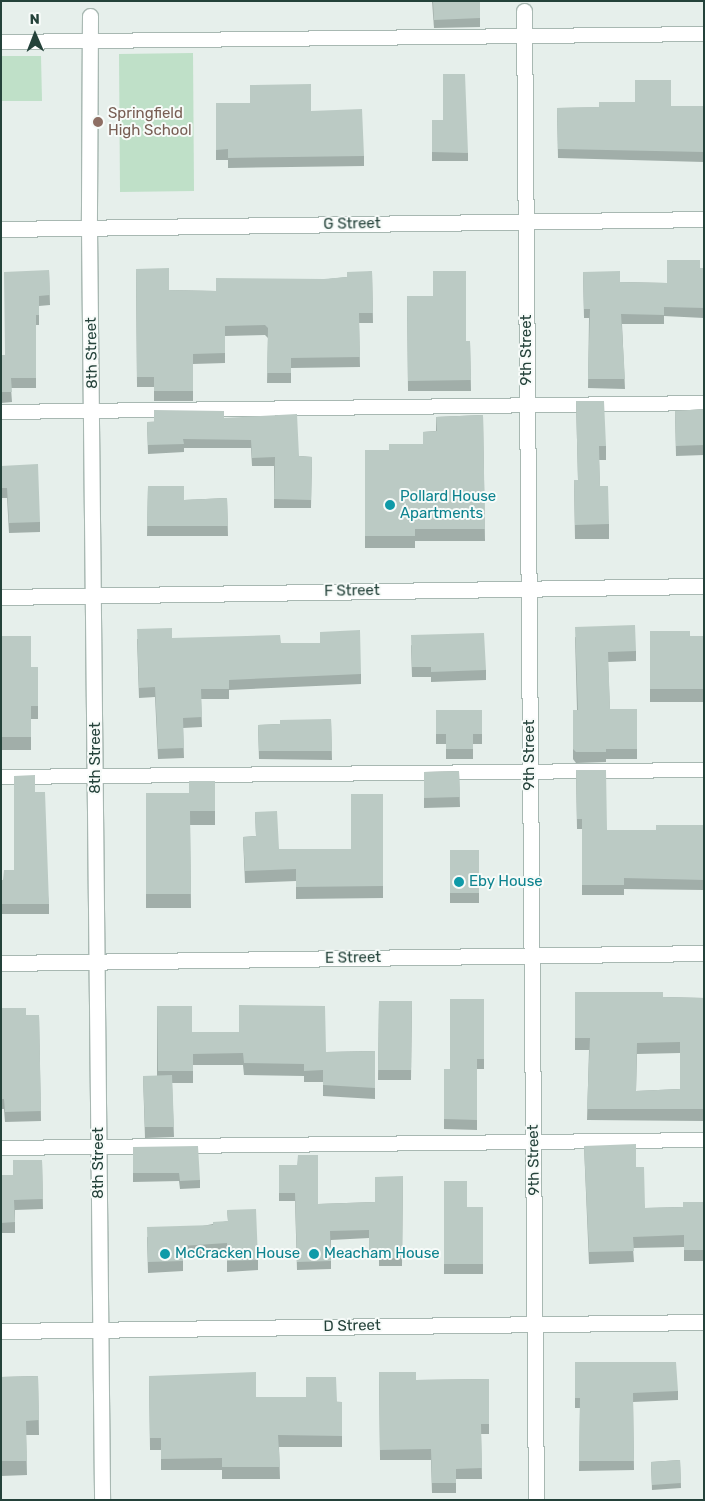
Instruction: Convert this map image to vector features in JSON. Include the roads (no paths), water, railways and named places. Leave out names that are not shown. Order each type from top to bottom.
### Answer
[{"type":"street","name":"9th Street","points":[[524,11],[536,1500]]},
{"type":"street","name":"8th Street","points":[[90,16],[89,228],[95,595],[102,1500]]},
{"type":"street","name":"G Street","points":[[1,229],[704,219]]},
{"type":"street","name":"F Street","points":[[1,597],[704,586]]},
{"type":"street","name":"E Street","points":[[1,963],[704,953]]},
{"type":"street","name":"D Street","points":[[1,1331],[704,1322]]},
{"type":"lane","points":[[1,42],[704,34]]},
{"type":"lane","points":[[1,412],[704,403]]},
{"type":"lane","points":[[1,777],[704,770]]},
{"type":"lane","points":[[1,1148],[704,1140]]},
{"type":"place","name":"Springfield High School","points":[[98,122]]},
{"type":"place","name":"Pollard House Apartments","points":[[390,505]]},
{"type":"place","name":"Eby House","points":[[459,882]]},
{"type":"place","name":"McCracken House","points":[[165,1254]]},
{"type":"place","name":"Meacham House","points":[[314,1254]]}]
